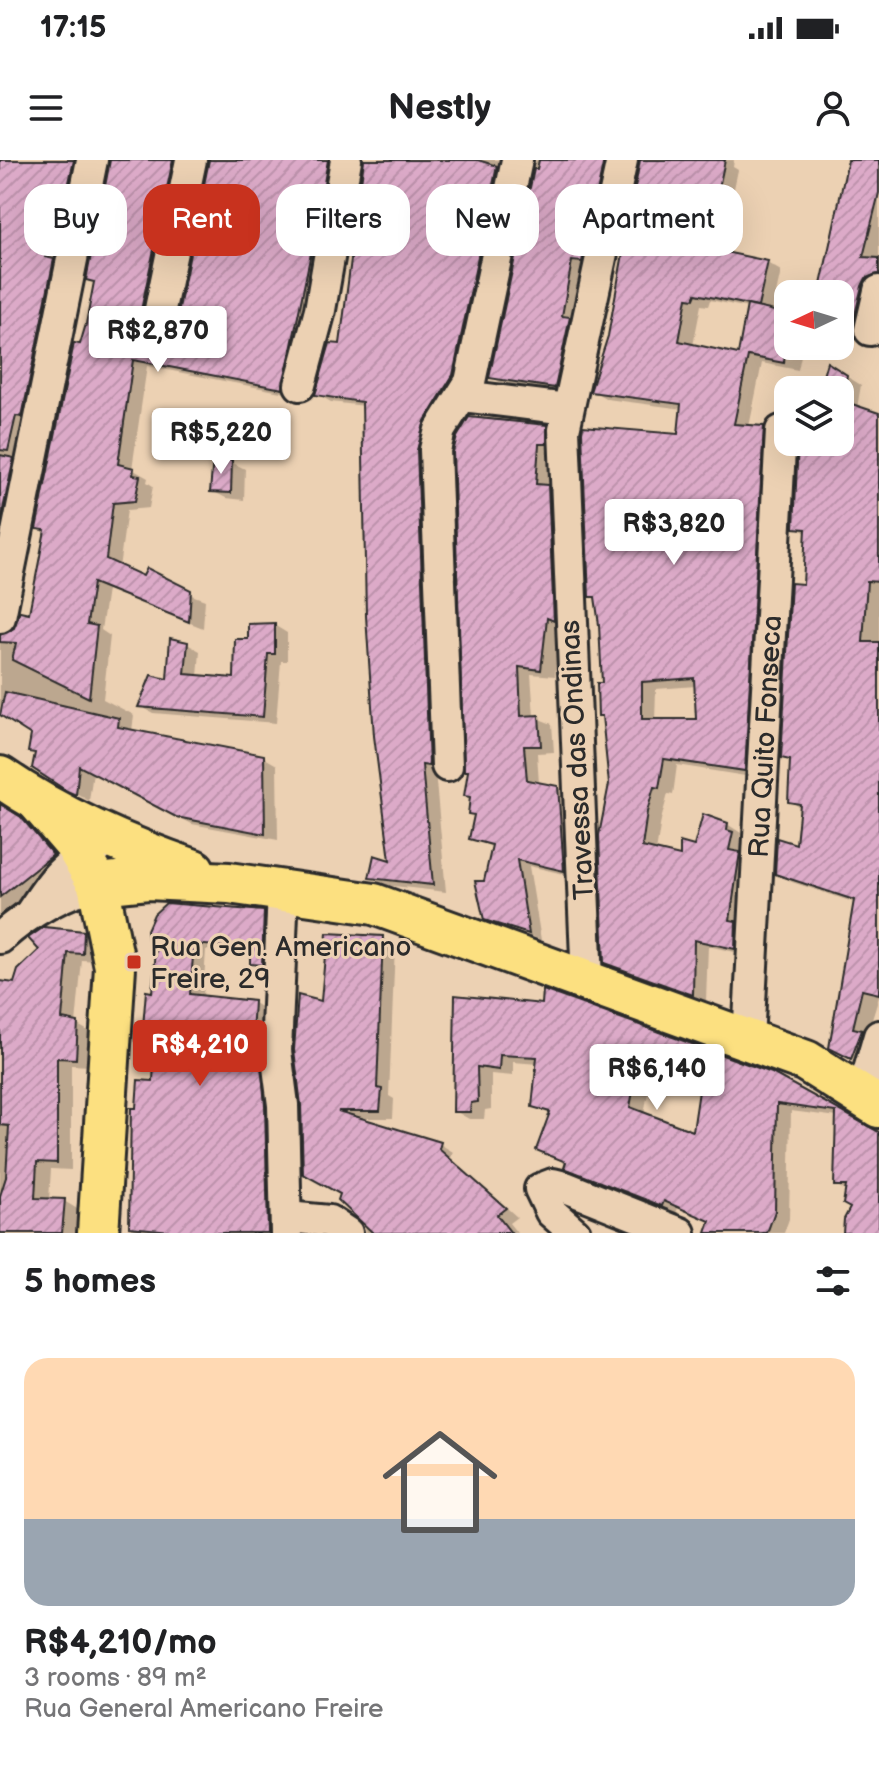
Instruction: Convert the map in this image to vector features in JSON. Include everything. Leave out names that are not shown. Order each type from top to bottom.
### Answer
[{"type":"main road","points":[[0,777],[118,863],[374,904],[806,1061],[870,1101]]},
{"type":"main road","points":[[98,1233],[115,967],[118,863]]},
{"type":"street","points":[[0,617],[92,160]]},
{"type":"street","points":[[158,319],[191,160]]},
{"type":"street","points":[[300,385],[320,310],[346,160]]},
{"type":"street","points":[[447,766],[435,450],[440,430],[463,396],[477,351],[517,160]]},
{"type":"street","name":"Travessa das Ondinas","points":[[587,982],[564,467],[567,409],[622,160]]},
{"type":"street","points":[[870,330],[879,291]]},
{"type":"street","points":[[463,396],[567,409]]},
{"type":"street","name":"Rua Quito Fonseca","points":[[748,1040],[780,456]]},
{"type":"street","points":[[0,938],[30,914],[118,863]]},
{"type":"street","points":[[283,891],[276,1051],[283,1105],[287,1225],[329,1221],[347,1233]]},
{"type":"street","points":[[870,1101],[879,1036]]},
{"type":"street","points":[[575,1233],[551,1212],[540,1189],[553,1184],[565,1187],[680,1233]]},
{"type":"building","points":[[0,160],[74,160],[69,184],[24,184],[24,256],[54,259],[22,417],[16,416],[8,451],[0,450]]},
{"type":"building","points":[[110,160],[173,160],[168,184],[143,184],[143,256],[153,256],[140,315],[146,332],[155,337],[171,332],[176,323],[190,256],[260,256],[260,184],[204,184],[209,160],[328,160],[324,184],[276,184],[276,256],[310,256],[283,389],[133,360],[118,464],[134,468],[133,475],[140,476],[135,501],[113,503],[106,559],[143,576],[147,568],[191,590],[189,622],[93,583],[87,624],[97,626],[89,698],[12,660],[16,643],[0,642],[0,635],[14,628],[20,611],[29,613],[45,530],[36,529],[74,343],[80,344],[94,282],[86,280],[91,256],[127,256],[127,184],[105,184]]},
{"type":"building","points":[[364,160],[478,160],[497,166],[493,184],[426,184],[426,256],[478,256],[453,375],[425,421],[417,450],[429,766],[422,765],[433,885],[369,878],[374,855],[390,860],[374,736],[366,616],[362,402],[315,395],[330,343],[340,344],[351,256],[410,256],[410,184],[361,184]]},
{"type":"building","points":[[539,160],[604,160],[599,184],[555,184],[555,256],[583,256],[582,262],[572,261],[562,316],[570,317],[555,388],[489,378],[515,256],[539,256],[539,184],[531,184],[534,169],[537,169]]},
{"type":"building","points":[[640,160],[725,160],[720,184],[636,184]]},
{"type":"building","points":[[848,160],[879,160],[879,193],[863,257],[879,258],[879,274],[866,278],[854,319],[854,280],[822,280]]},
{"type":"building","points":[[623,256],[743,256],[768,261],[758,307],[696,294],[694,299],[687,298],[679,341],[738,354],[747,305],[774,311],[774,360],[784,360],[784,363],[748,356],[734,424],[764,426],[745,771],[664,759],[659,788],[654,787],[647,812],[642,847],[680,856],[680,842],[694,846],[703,814],[728,823],[727,830],[733,832],[729,850],[740,852],[730,920],[736,921],[735,949],[694,940],[693,995],[604,963],[599,835],[609,784],[602,716],[598,716],[597,683],[602,683],[599,625],[595,597],[589,597],[582,432],[583,426],[678,434],[681,404],[590,392],[608,336]],"holes":[[[694,678],[696,719],[642,719],[642,682]]]},
{"type":"building","points":[[827,362],[847,375],[847,376],[823,376]]},
{"type":"building","points":[[854,405],[879,413],[879,582],[867,581],[863,642],[879,642],[879,994],[862,990],[853,1028],[862,1030],[851,1059],[829,1048],[854,900],[775,874],[777,838],[796,844],[800,804],[788,802],[790,760],[781,758],[791,583],[803,584],[806,529],[794,528],[797,456],[854,456]]},
{"type":"building","points":[[469,417],[547,425],[547,444],[539,444],[536,484],[548,485],[554,621],[547,618],[541,670],[519,667],[521,716],[539,715],[541,746],[524,746],[527,780],[558,786],[564,871],[517,860],[529,934],[484,920],[475,881],[484,881],[492,845],[469,839],[474,815],[468,814],[470,797],[464,796],[468,771],[464,771],[453,452],[457,437]]},
{"type":"building","points":[[0,455],[14,458],[1,519],[0,518]]},
{"type":"building","points":[[213,458],[232,460],[231,493],[210,492]]},
{"type":"building","points":[[275,623],[275,654],[268,654],[263,717],[138,707],[151,675],[167,679],[170,638],[188,642],[185,674],[234,678],[235,639],[248,639],[248,624]]},
{"type":"building","points":[[5,692],[119,718],[118,727],[264,755],[265,834],[176,817],[79,766],[76,795],[67,791],[32,768],[35,753],[28,752],[31,735],[0,715]]},
{"type":"building","points":[[0,804],[21,817],[53,855],[0,897]]},
{"type":"building","points":[[166,903],[264,911],[262,965],[250,964],[250,949],[194,944],[190,994],[254,1001],[252,1036],[259,1036],[265,1106],[268,1233],[192,1233],[129,1227],[131,1108],[136,1108],[138,1080],[153,1081],[156,1028],[143,1027],[146,991],[152,992],[157,941],[148,940],[147,930],[154,914]]},
{"type":"building","points":[[44,927],[84,931],[83,954],[68,953],[62,1019],[78,1022],[76,1059],[57,1058],[57,1163],[37,1162],[35,1198],[65,1199],[62,1233],[0,1233],[0,1196],[6,1177],[9,1126],[0,1125],[0,981],[14,983],[18,970],[39,950],[28,938]]},
{"type":"building","points":[[327,933],[383,936],[377,1088],[382,1089],[380,1111],[338,1111],[441,1142],[439,1149],[506,1208],[497,1215],[511,1233],[373,1233],[338,1200],[340,1194],[303,1174],[301,1105],[294,1050],[298,995],[321,1001]]},
{"type":"building","points":[[543,990],[772,1073],[879,1132],[879,1233],[843,1233],[844,1219],[850,1208],[843,1204],[846,1186],[834,1186],[836,1112],[777,1104],[775,1211],[767,1233],[706,1233],[710,1221],[664,1201],[662,1206],[564,1168],[566,1162],[536,1150],[550,1112],[532,1107],[537,1057],[500,1055],[499,1070],[477,1067],[478,1102],[471,1103],[470,1112],[453,1112],[455,995],[542,1004]],"holes":[[[637,1070],[699,1091],[693,1131],[630,1107]]]},
{"type":"place","name":"Rua Gen. Americano Freire, 29","points":[[134,962]]}]
